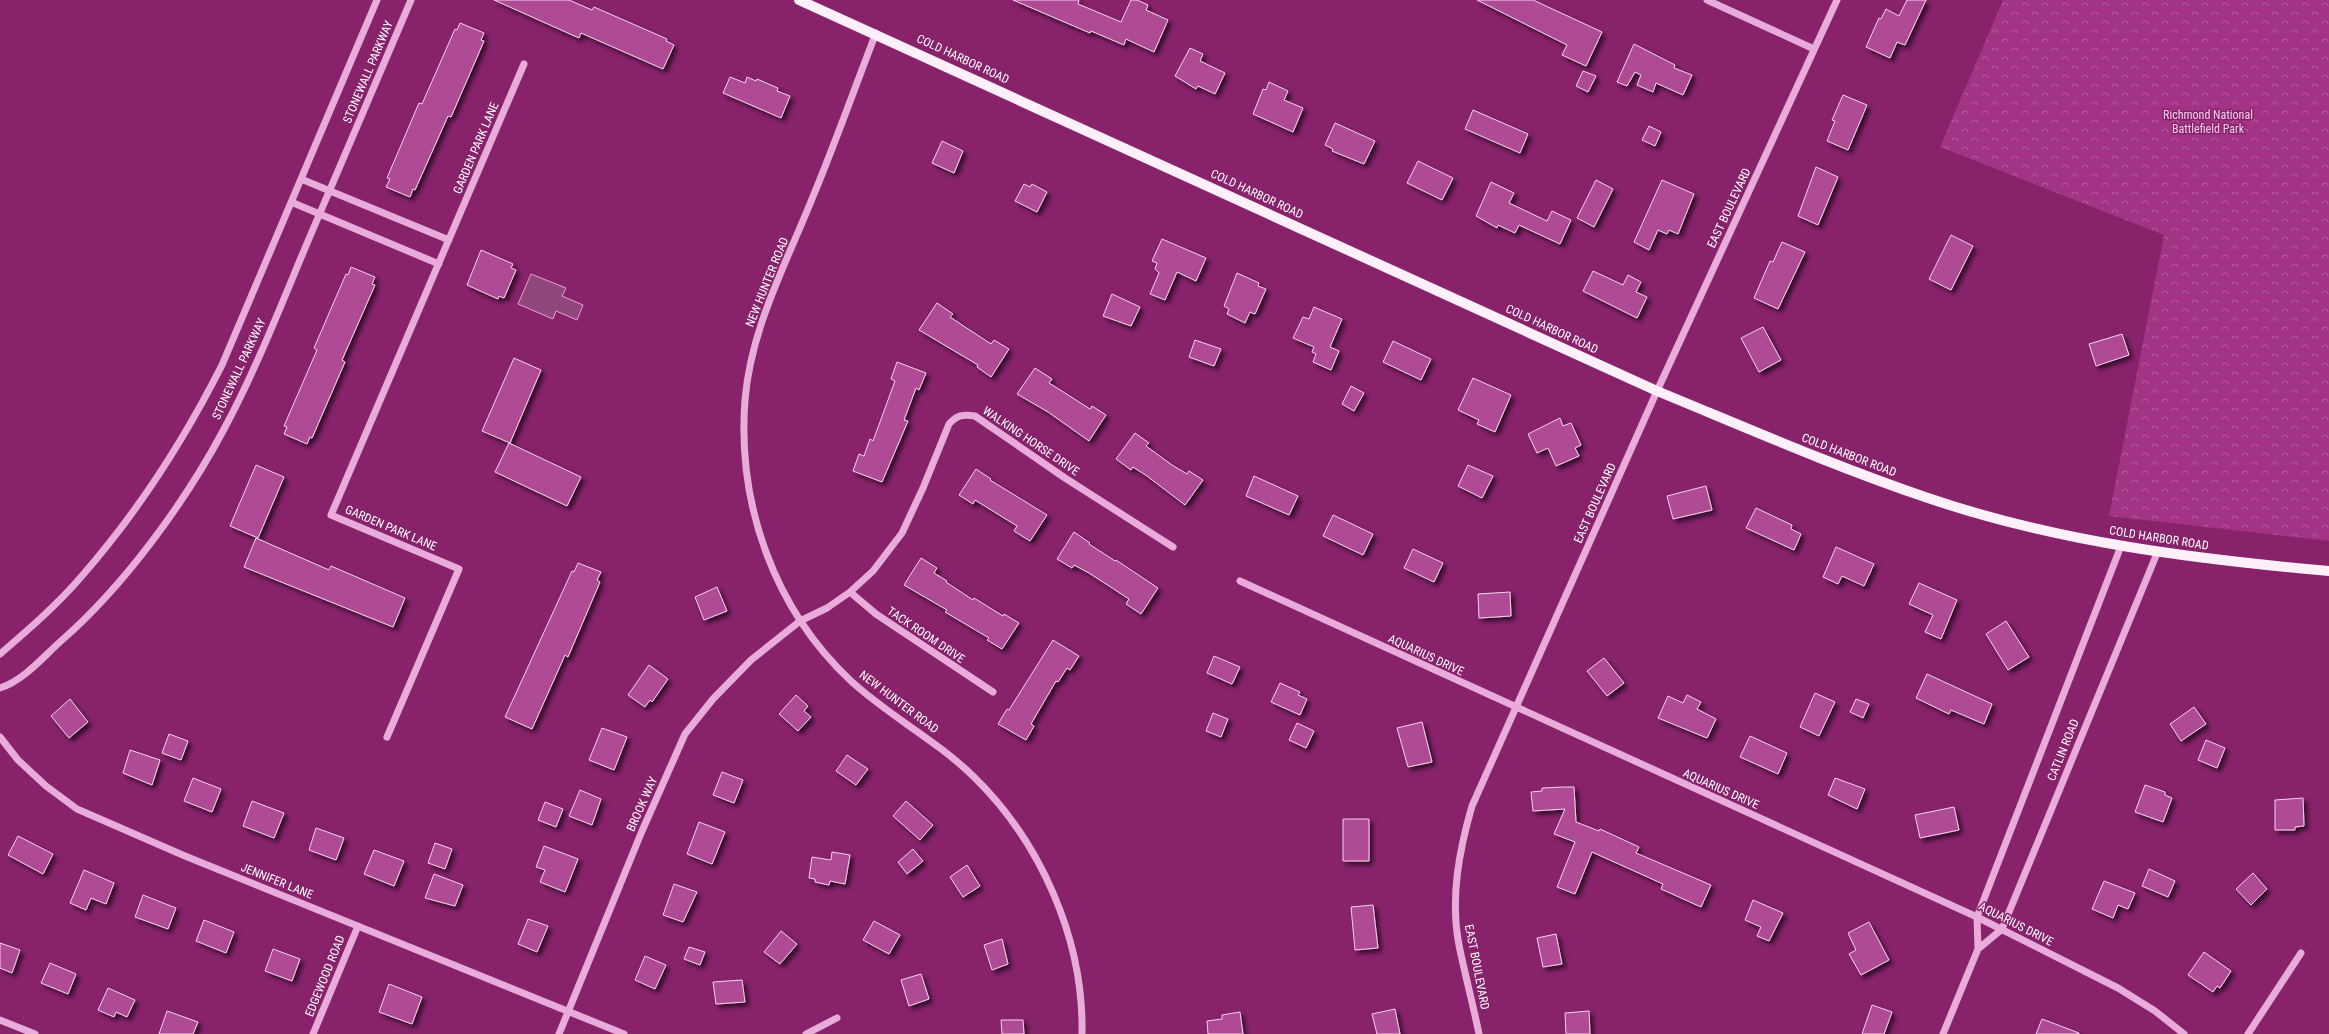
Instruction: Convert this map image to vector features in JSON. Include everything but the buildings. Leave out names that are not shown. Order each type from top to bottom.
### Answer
[{"type":"main road","name":"COLD HARBOR ROAD","points":[[799,0],[876,33],[1657,391],[1789,446],[1929,498],[2004,520],[2121,546],[2207,559],[2329,571]]},
{"type":"street","name":"STONEWALL PARKWAY","points":[[0,654],[80,578],[122,528],[156,482],[192,424],[222,365],[377,0]]},
{"type":"street","name":"STONEWALL PARKWAY","points":[[0,688],[15,683],[76,628],[114,587],[154,537],[193,480],[223,432],[250,376],[411,0]]},
{"type":"street","points":[[1707,0],[1814,49]]},
{"type":"street","name":"EAST BOULEVARD","points":[[1479,1034],[1459,944],[1455,911],[1456,878],[1461,845],[1472,806],[1657,391],[1837,0]]},
{"type":"street","name":"NEW HUNTER ROAD","points":[[876,33],[814,194],[761,322],[751,360],[745,400],[744,439],[746,471],[754,518],[766,555],[782,590],[800,620],[825,654],[851,681],[887,710],[938,745],[974,776],[1000,806],[1028,844],[1043,872],[1069,938],[1079,984],[1082,1034]]},
{"type":"street","name":"GARDEN PARK LANE","points":[[387,737],[459,569],[331,516],[524,64]]},
{"type":"street","points":[[300,179],[449,240]]},
{"type":"street","points":[[291,202],[439,264]]},
{"type":"street","name":"WALKING HORSE DRIVE","points":[[800,620],[827,608],[850,592],[873,571],[902,533],[923,488],[949,424],[955,417],[964,414],[975,416],[1065,478],[1174,547]]},
{"type":"street","name":"CATLIN ROAD","points":[[1943,1034],[1978,949],[1977,917],[2121,546]]},
{"type":"street","name":"CATLIN ROAD","points":[[1978,949],[2002,929],[2158,551]]},
{"type":"street","name":"AQUARIUS DRIVE","points":[[1240,581],[1977,917],[2118,988],[2155,1011],[2184,1034]]},
{"type":"street","name":"TACK ROOM DRIVE","points":[[850,592],[876,614],[993,692]]},
{"type":"street","name":"BROOK WAY","points":[[559,1034],[642,831],[685,734],[713,699],[751,660],[800,620]]},
{"type":"street","name":"JENNIFER LANE","points":[[0,736],[23,765],[77,809],[185,856],[624,1034]]},
{"type":"street","name":"EDGEWOOD ROAD","points":[[313,1034],[358,926]]},
{"type":"street","points":[[2248,1034],[2301,953]]},
{"type":"street","points":[[806,1034],[837,1018]]},
{"type":"street","points":[[0,1020],[35,1034]]},
{"type":"green space","name":"Richmond National Battlefield Park","points":[[2003,0],[2329,0],[2329,541],[2109,516],[2164,235],[1940,147]]},
{"type":"shaded area","points":[[531,274],[566,288],[562,296],[583,305],[577,320],[556,311],[553,319],[518,304]]}]
